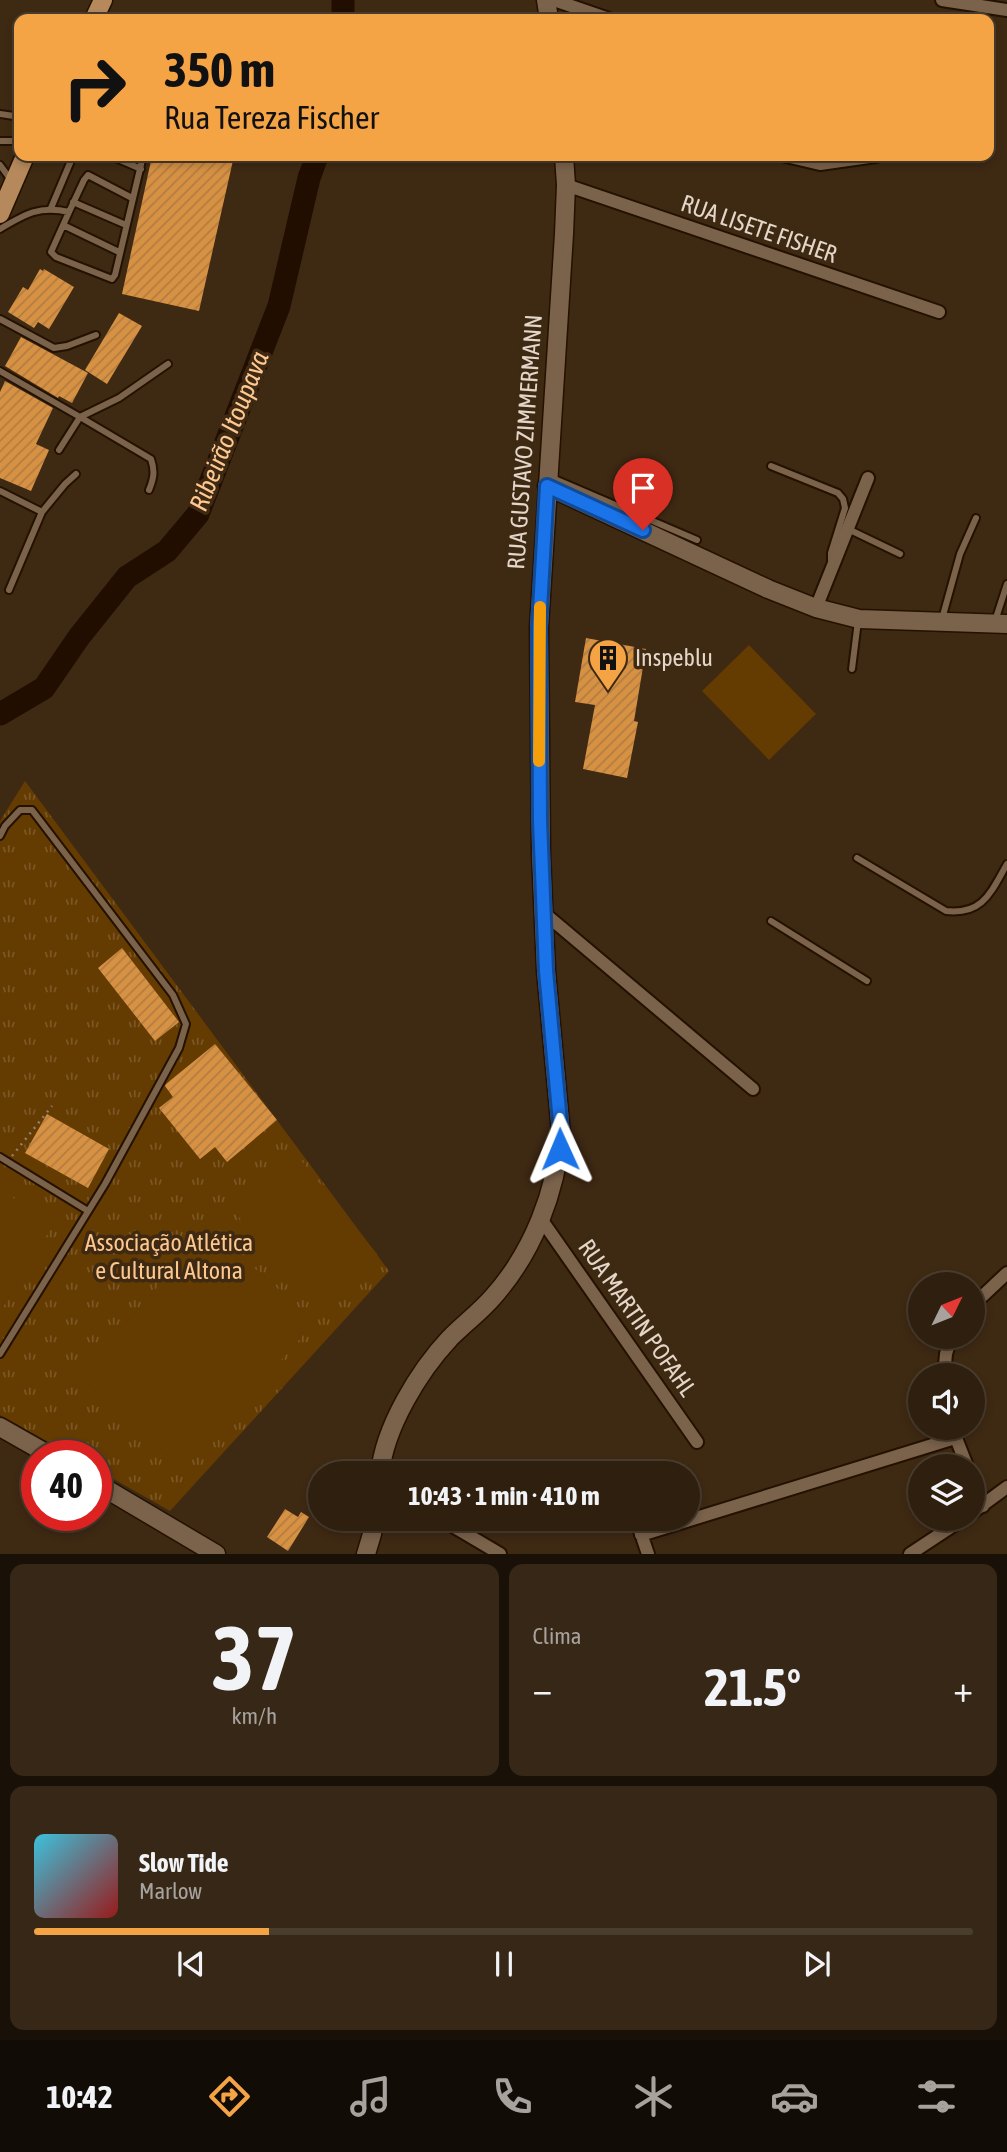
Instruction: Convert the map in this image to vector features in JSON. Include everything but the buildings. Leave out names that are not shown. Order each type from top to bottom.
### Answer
[{"type":"main road","points":[[0,214],[23,161]]},
{"type":"street","points":[[554,0],[595,14]]},
{"type":"street","points":[[942,0],[1007,10]]},
{"type":"street","name":"RUA GUSTAVO ZIMMERMANN","points":[[382,1461],[386,1442],[400,1411],[421,1376],[448,1340],[493,1297],[516,1266],[541,1219],[556,1173],[561,1133],[546,971],[540,821],[539,627],[566,186],[564,161]]},
{"type":"street","points":[[807,161],[820,164],[841,161]]},
{"type":"street","name":"RUA LISETE FISHER","points":[[566,186],[939,312]]},
{"type":"street","points":[[816,608],[868,478]]},
{"type":"street","points":[[548,481],[768,589],[816,608],[859,619],[1000,623]]},
{"type":"street","points":[[544,913],[753,1089]]},
{"type":"street","name":"RUA MARTIN POFAHL","points":[[541,1219],[697,1442]]},
{"type":"street","points":[[985,1293],[1007,1273]]},
{"type":"street","points":[[0,1427],[23,1440]]},
{"type":"street","points":[[641,1535],[932,1440]]},
{"type":"street","points":[[985,1504],[1007,1487]]},
{"type":"street","points":[[112,1492],[216,1553]]},
{"type":"street","points":[[366,1553],[371,1531]]},
{"type":"street","points":[[462,1531],[500,1553]]},
{"type":"street","points":[[640,1531],[648,1553]]},
{"type":"street","points":[[910,1553],[944,1531]]},
{"type":"lane","points":[[51,208],[71,161]]},
{"type":"lane","points":[[123,161],[141,169]]},
{"type":"lane","points":[[132,198],[88,175],[83,180],[51,252],[56,257],[112,279],[142,161]]},
{"type":"lane","points":[[0,165],[13,183]]},
{"type":"lane","points":[[74,202],[126,225]]},
{"type":"lane","points":[[0,229],[39,209],[51,208],[69,212]]},
{"type":"lane","points":[[63,225],[120,251]]},
{"type":"lane","points":[[0,319],[54,348],[96,335]]},
{"type":"lane","points":[[59,450],[80,417],[119,398],[168,364]]},
{"type":"lane","points":[[0,371],[151,459],[155,469],[149,490]]},
{"type":"lane","points":[[771,466],[838,493],[843,499],[845,508],[831,553],[833,565]]},
{"type":"lane","points":[[9,590],[42,512],[57,492],[76,474]]},
{"type":"lane","points":[[548,481],[697,541]]},
{"type":"lane","points":[[0,491],[42,512]]},
{"type":"lane","points":[[942,621],[960,554],[976,518]]},
{"type":"lane","points":[[848,529],[900,554]]},
{"type":"lane","points":[[1000,623],[1007,584]]},
{"type":"lane","points":[[852,669],[859,619]]},
{"type":"lane","points":[[0,836],[5,826],[20,810],[32,810],[173,995],[186,1024],[180,1048],[144,1115],[0,1354]]},
{"type":"lane","points":[[857,858],[946,911],[957,912],[978,906],[988,897],[1007,864]]},
{"type":"lane","points":[[771,921],[867,981]]},
{"type":"lane","points":[[0,1157],[88,1211]]},
{"type":"path","points":[[8,1161],[51,1106]]},
{"type":"green space","points":[[749,645],[816,714],[769,760],[702,691]]},
{"type":"green space","name":"Associação Atlética e Cultural Altona","points":[[25,781],[389,1271],[170,1511],[112,1478],[112,1440],[44,1440],[0,1415],[0,821]]},
{"type":"green space","points":[[299,1158],[378,1255],[313,1307],[234,1211]]},
{"type":"green space","points":[[0,1190],[54,1223],[0,1312]]},
{"type":"green space","points":[[210,1228],[315,1322],[183,1469],[78,1376]]},
{"type":"waterway","name":"Ribeirão Itoupava","points":[[343,0],[343,14]]},
{"type":"waterway","name":"Ribeirão Itoupava","points":[[0,714],[44,688],[79,637],[127,577],[167,551],[198,514],[279,306],[315,161]]},
{"type":"slow traffic","points":[[539,761],[540,607]]},
{"type":"place","name":"Inspeblu","points":[[608,692]]},
{"type":"route","points":[[560,1149],[561,1133],[546,971],[540,821],[539,627],[547,486],[643,530]]}]
